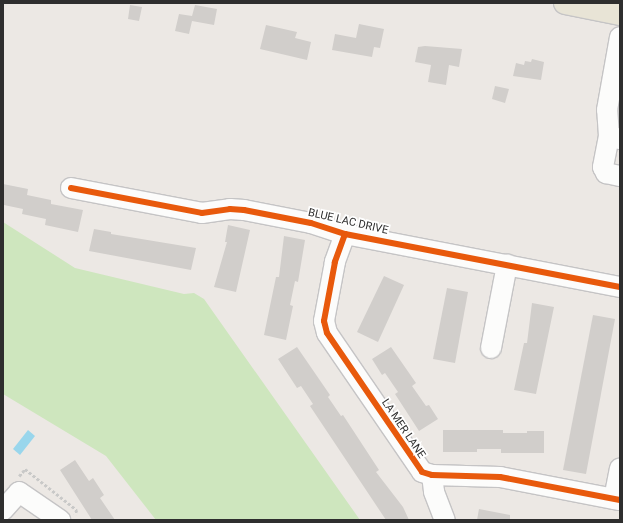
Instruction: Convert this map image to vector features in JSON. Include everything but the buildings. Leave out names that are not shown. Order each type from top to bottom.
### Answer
[{"type":"main road","points":[[565,3],[595,6],[620,14]]},
{"type":"street","points":[[620,37],[607,110],[614,137],[603,167],[606,173],[620,176]]},
{"type":"street","name":"BLUE LAC DRIVE","points":[[71,188],[202,213],[230,209],[244,210],[311,223],[345,234],[620,287]]},
{"type":"street","name":"LA MER LANE","points":[[345,234],[337,256],[324,321],[327,333],[415,465],[422,472],[432,475],[500,477],[617,499]]},
{"type":"street","points":[[491,348],[507,264]]},
{"type":"street","points":[[617,499],[620,469]]},
{"type":"street","points":[[432,475],[434,492],[445,520]]},
{"type":"street","points":[[3,510],[19,492],[60,520]]},
{"type":"street","points":[[3,514],[10,520]]},
{"type":"green space","points":[[3,222],[75,268],[184,294],[194,293],[204,299],[360,520],[156,520],[106,456],[3,394]]},
{"type":"water","points":[[28,430],[35,436],[20,455],[13,449]]},
{"type":"cycle path","points":[[71,188],[202,213],[230,209],[244,210],[311,223],[345,234],[620,287]]},
{"type":"cycle path","points":[[345,234],[335,262],[324,321],[327,333],[422,472],[432,475],[500,477],[620,500]]}]
